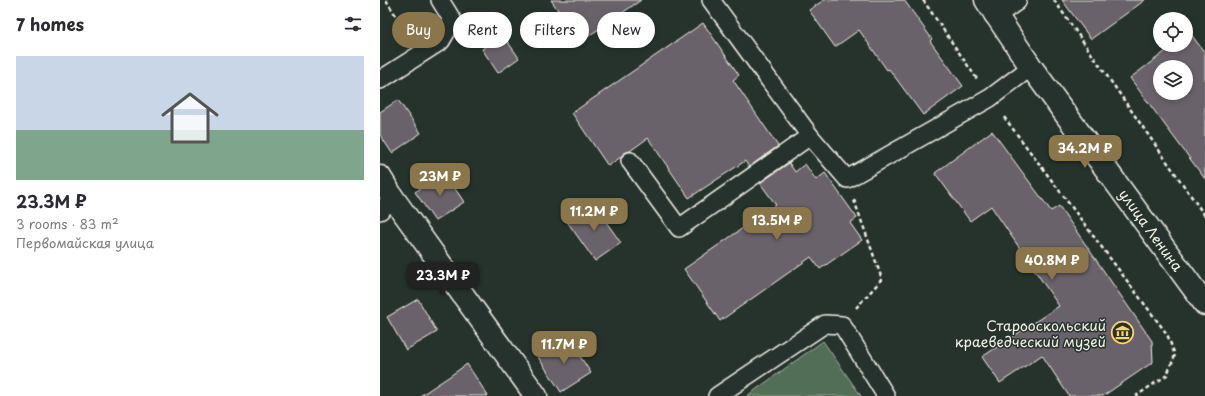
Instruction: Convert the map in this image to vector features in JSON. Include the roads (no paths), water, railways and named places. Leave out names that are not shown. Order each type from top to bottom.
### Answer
[{"type":"main road","points":[[991,7],[1015,0]]},
{"type":"main road","name":"улица Ленина","points":[[991,7],[1031,67],[1205,304]]},
{"type":"main road","points":[[380,177],[387,204],[536,396]]},
{"type":"lane","points":[[380,80],[441,41],[452,21],[440,0]]},
{"type":"lane","points":[[711,0],[810,136],[847,179],[990,98],[1031,67]]},
{"type":"lane","points":[[630,161],[679,228],[810,136]]},
{"type":"lane","points":[[717,396],[825,324],[842,325],[886,396]]},
{"type":"place","name":"Старооскольский краеведческий музей","points":[[1122,333]]}]
